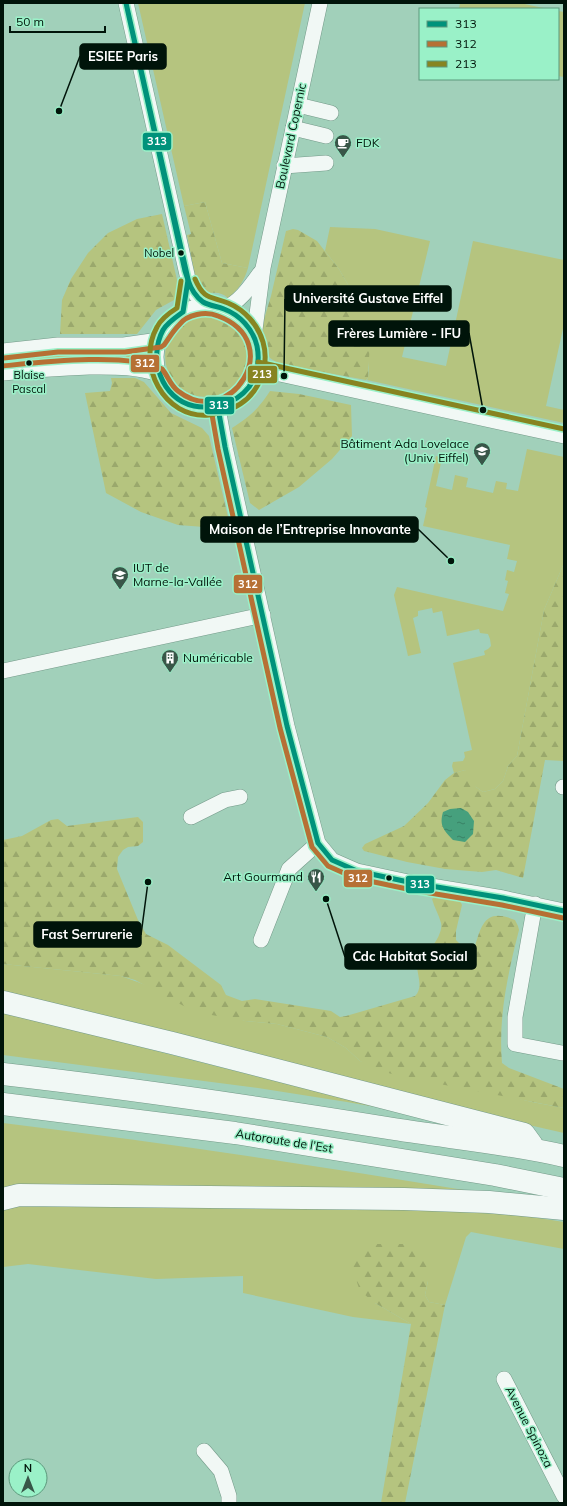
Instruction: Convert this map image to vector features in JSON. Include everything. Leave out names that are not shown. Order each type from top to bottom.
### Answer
[{"type":"highway","points":[[3,1002],[172,1043],[524,1134],[535,1149]]},
{"type":"highway","points":[[3,1074],[237,1103],[446,1137],[535,1149],[564,1156]]},
{"type":"highway","name":"Autoroute de l’Est","points":[[3,1104],[235,1133],[495,1175],[564,1189]]},
{"type":"highway","points":[[3,1199],[19,1195],[404,1200],[489,1202],[564,1209]]},
{"type":"street","points":[[126,3],[188,279],[196,295],[207,305],[223,309],[236,315],[246,324],[254,337],[258,353],[257,369],[252,383],[243,394],[218,408],[199,408],[181,402],[167,390],[158,374],[156,357],[159,340],[169,323],[183,312],[207,305]]},
{"type":"street","name":"Boulevard Copernic","points":[[254,337],[263,268],[320,3]]},
{"type":"street","points":[[298,105],[331,113]]},
{"type":"street","points":[[293,128],[326,136]]},
{"type":"street","points":[[284,166],[326,162]]},
{"type":"street","name":"Boulevard Copernic","points":[[223,309],[232,304],[249,290],[263,268]]},
{"type":"street","points":[[183,312],[188,279]]},
{"type":"street","points":[[3,351],[58,345],[124,345],[159,340]]},
{"type":"street","points":[[3,373],[62,368],[106,367],[136,368],[158,374]]},
{"type":"street","points":[[257,369],[564,436]]},
{"type":"street","points":[[218,408],[225,446],[287,726],[318,843],[332,860],[357,871],[413,883],[535,904],[564,911]]},
{"type":"street","points":[[3,670],[263,615]]},
{"type":"street","points":[[191,817],[225,800],[240,796]]},
{"type":"street","points":[[261,940],[289,869],[318,843]]},
{"type":"street","points":[[535,904],[515,1017],[515,1044],[562,1053]]},
{"type":"street","name":"Avenue Spinoza","points":[[504,1379],[564,1496]]},
{"type":"street","points":[[204,1451],[221,1471],[230,1503]]},
{"type":"green space","points":[[138,3],[305,3],[248,268],[222,263],[205,202],[184,206]]},
{"type":"green space","points":[[460,3],[520,3],[543,8],[459,8]]},
{"type":"green space","points":[[559,11],[564,12],[564,77],[559,76]]},
{"type":"green space","points":[[205,202],[222,263],[248,268],[241,284],[228,298],[218,293],[205,294],[197,286],[187,235],[191,234],[184,206]]},
{"type":"green space","points":[[162,214],[180,293],[174,300],[156,310],[137,334],[60,334],[62,300],[71,279],[88,253],[108,233],[137,219]]},
{"type":"green space","points":[[330,227],[375,229],[430,241],[402,357],[446,366],[473,241],[564,260],[564,324],[546,406],[564,410],[564,423],[367,380],[369,367],[359,304],[339,269],[325,251]]},
{"type":"green space","points":[[293,229],[298,230],[317,241],[339,269],[359,304],[370,340],[368,378],[366,380],[279,364],[270,358],[264,348],[262,326],[271,296],[286,231]]},
{"type":"green space","points":[[206,315],[222,318],[235,327],[244,340],[247,356],[244,372],[235,385],[222,394],[206,397],[190,394],[177,385],[168,372],[165,356],[168,340],[177,327],[190,318]]},
{"type":"green space","points":[[118,351],[117,362],[3,367],[3,356]]},
{"type":"green space","points":[[126,351],[144,351],[148,358],[144,362],[126,362]]},
{"type":"green space","points":[[111,378],[135,378],[144,382],[171,413],[202,428],[209,436],[228,517],[225,523],[217,528],[178,525],[141,512],[106,493],[85,393],[110,391],[112,383]]},
{"type":"green space","points":[[270,391],[299,394],[351,405],[352,436],[332,459],[299,487],[259,510],[250,503],[232,428],[254,412]]},
{"type":"green space","points":[[527,449],[564,457],[564,563],[544,610],[517,756],[508,766],[503,781],[495,789],[483,792],[476,787],[465,770],[454,773],[452,766],[453,762],[463,761],[465,757],[464,752],[472,750],[453,663],[485,655],[484,651],[491,646],[488,634],[480,633],[479,629],[447,636],[442,611],[433,613],[432,608],[418,611],[418,616],[413,618],[421,653],[408,656],[394,595],[397,587],[503,611],[509,594],[505,593],[508,581],[505,580],[507,570],[514,572],[517,561],[507,559],[510,545],[423,526],[427,508],[425,507],[436,456],[442,458],[436,486],[452,490],[455,475],[468,478],[466,487],[493,493],[496,481],[507,483],[506,489],[518,491]]},
{"type":"green space","points":[[564,563],[564,761],[545,760],[523,878],[496,870],[482,872],[445,869],[407,862],[364,851],[362,848],[365,844],[404,826],[428,803],[445,780],[454,773],[465,770],[474,776],[476,787],[483,792],[495,789],[503,781],[508,766],[517,756],[544,610]]},
{"type":"green space","points":[[138,817],[143,822],[143,842],[138,846],[128,847],[123,850],[118,857],[117,869],[138,920],[146,934],[168,945],[221,985],[226,995],[242,1001],[255,999],[331,1011],[340,1017],[415,996],[419,990],[417,967],[440,934],[441,923],[432,899],[435,896],[460,901],[462,905],[456,931],[456,940],[463,947],[468,949],[475,946],[480,930],[487,920],[498,916],[515,920],[519,930],[505,995],[501,1029],[502,1063],[509,1068],[564,1089],[564,1108],[398,1076],[376,1069],[360,1061],[346,1048],[327,1037],[277,1024],[245,1021],[195,1012],[135,980],[121,976],[3,964],[3,840],[22,836],[51,820],[58,819],[67,826]]},
{"type":"green space","points":[[3,964],[121,976],[245,1021],[277,1024],[327,1037],[346,1048],[360,1061],[532,1102],[564,1108],[564,1133],[431,1103],[3,997]]},
{"type":"green space","points":[[3,1012],[381,1108],[258,1088],[3,1055]]},
{"type":"green space","points":[[3,1123],[237,1154],[470,1191],[3,1192]]},
{"type":"green space","points":[[6,1206],[426,1210],[519,1215],[564,1222],[564,1249],[471,1232],[466,1237],[445,1305],[429,1302],[425,1295],[428,1281],[404,1244],[391,1244],[375,1303],[411,1324],[353,1317],[243,1293],[243,1276],[156,1279],[28,1264],[3,1267],[3,1208]]},
{"type":"green space","points":[[377,1244],[404,1244],[427,1262],[428,1281],[425,1295],[429,1302],[445,1305],[405,1503],[381,1503],[411,1324],[375,1303],[360,1291],[352,1268],[359,1253]]},
{"type":"water","points":[[461,808],[468,812],[474,821],[473,834],[465,842],[453,840],[443,828],[442,824],[443,812],[450,809]]},
{"type":"transit line","name":"313","points":[[126,3],[188,279],[188,280],[185,271],[126,3]]},
{"type":"transit line","name":"213","points":[[181,281],[177,308],[161,321],[151,342],[150,357],[152,373],[158,387],[167,399],[179,408],[193,414],[210,415],[235,407],[251,395],[263,374],[265,355],[261,336],[250,319],[234,306],[205,294],[201,291],[195,279]]},
{"type":"transit line","name":"313","points":[[188,280],[198,298],[203,302],[230,312],[245,323],[249,328],[257,346],[257,368],[249,387],[236,398],[221,405],[201,407],[183,402],[173,395],[160,376],[157,353],[159,341],[165,327],[183,312],[188,280]]},
{"type":"transit line","name":"312","points":[[3,366],[40,362],[84,360],[128,361],[147,364],[162,369],[175,389],[198,401],[216,400],[232,392],[244,379],[250,362],[249,344],[239,328],[213,314],[197,314],[182,321],[161,347],[125,352],[58,352],[4,358]]},
{"type":"transit line","name":"213","points":[[258,362],[564,429]]},
{"type":"transit line","name":"313","points":[[218,408],[225,447],[287,726],[318,843],[332,860],[357,871],[564,911]]},
{"type":"transit line","name":"312","points":[[211,409],[218,449],[280,728],[312,847],[328,866],[355,878],[412,890],[502,905],[563,918]]},
{"type":"place","name":"ESIEE Paris","points":[[59,111]]},
{"type":"place","name":"FDK","points":[[343,158]]},
{"type":"place","name":"Nobel","points":[[181,253]]},
{"type":"place","name":"Blaise Pascal","points":[[29,363]]},
{"type":"place","name":"Université Gustave Eiffel","points":[[284,376]]},
{"type":"place","name":"Frères Lumière - IFU","points":[[483,410]]},
{"type":"place","name":"Bâtiment Ada Lovelace (Univ. Eiffel)","points":[[482,466]]},
{"type":"place","name":"Maison de l’Entreprise Innovante","points":[[451,561]]},
{"type":"place","name":"IUT de Marne-la-Vallée","points":[[120,590]]},
{"type":"place","name":"Numéricable","points":[[170,673]]},
{"type":"place","name":"Fast Serrurerie","points":[[148,882]]},
{"type":"place","name":"Art Gourmand","points":[[316,892]]},
{"type":"place","name":"Cdc Habitat Social","points":[[326,899]]}]
